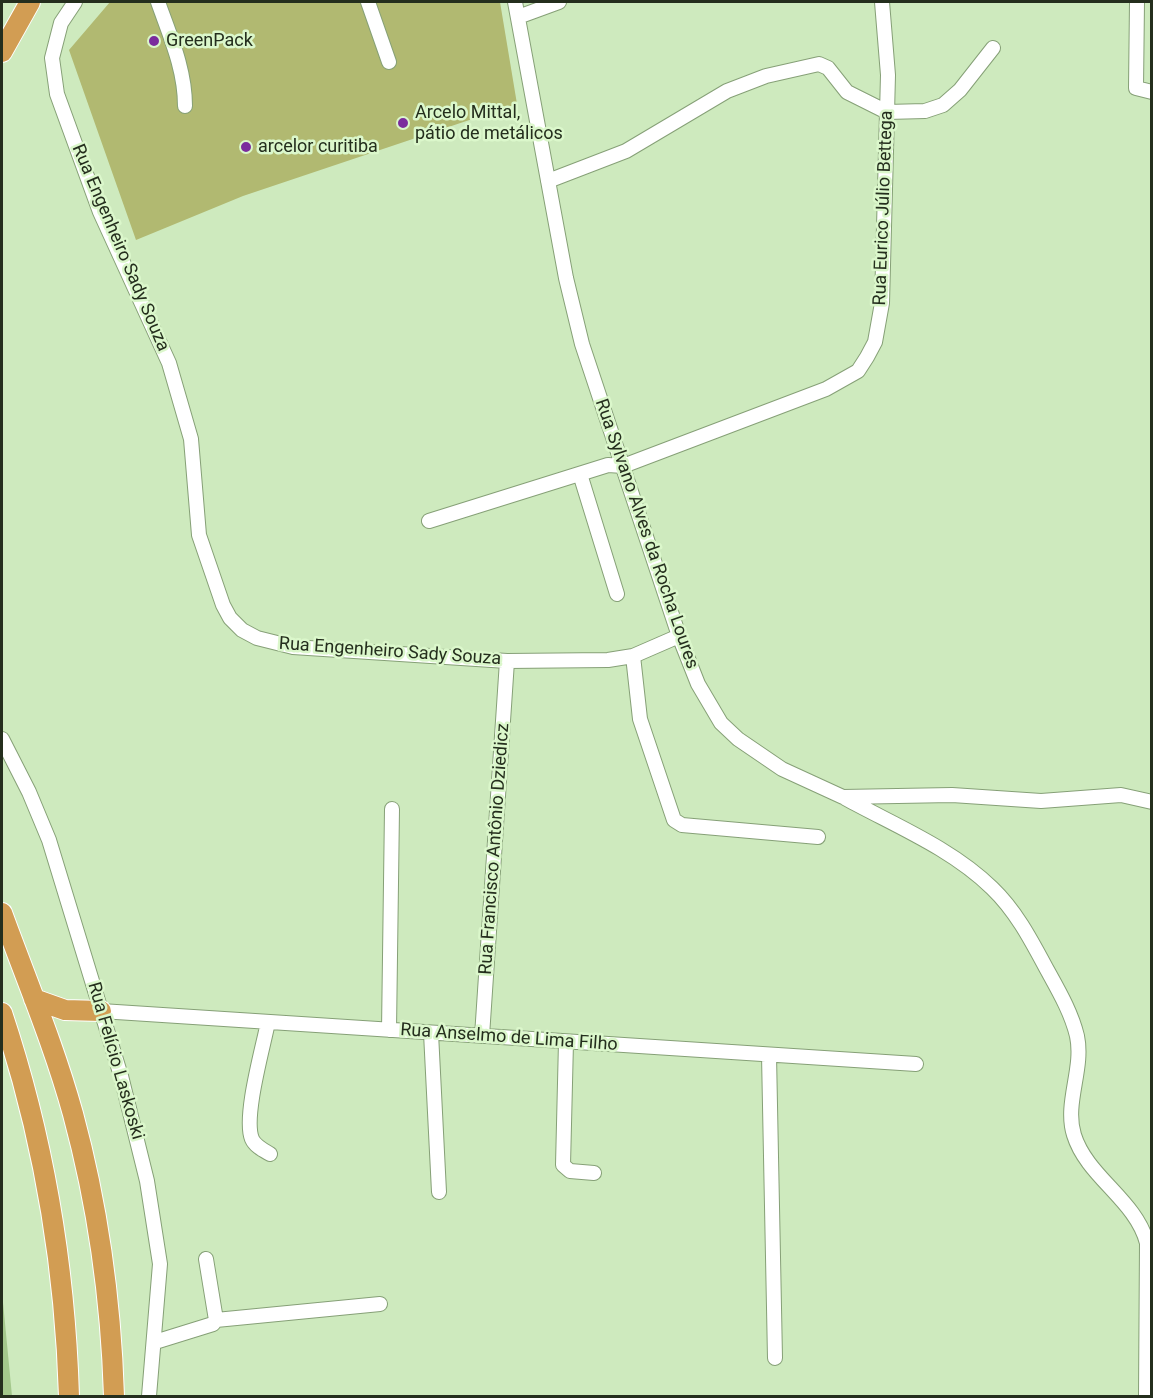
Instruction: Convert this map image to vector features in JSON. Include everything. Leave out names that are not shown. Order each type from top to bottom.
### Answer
[{"type":"highway","points":[[2,52],[30,2]]},
{"type":"highway","points":[[2,913],[63,1081],[90,1191],[106,1285],[114,1396]]},
{"type":"highway","points":[[34,999],[65,1010],[101,1011]]},
{"type":"highway","points":[[2,1013],[28,1102],[43,1168],[62,1289],[69,1396]]},
{"type":"street","name":"Rua Engenheiro Sady Souza","points":[[75,2],[61,23],[52,58],[57,94],[100,212],[172,374],[191,439],[199,535],[223,605],[230,618],[242,630],[257,638],[293,647],[507,661],[582,662],[633,656],[679,636]]},
{"type":"street","points":[[158,2],[180,65],[185,87],[184,106]]},
{"type":"street","points":[[368,2],[389,62]]},
{"type":"street","name":"Rua Sylvano Alves da Rocha Loures","points":[[515,2],[576,322],[679,636],[711,707],[722,723],[738,739],[782,769],[843,797],[952,795],[1041,801],[1121,795],[1152,802]]},
{"type":"street","points":[[518,17],[559,2]]},
{"type":"street","name":"Rua Eurico Júlio Bettega","points":[[429,521],[608,465],[622,466],[826,389],[858,371],[875,342],[882,303],[888,55],[882,2]]},
{"type":"street","points":[[1137,2],[1134,81],[1136,88],[1152,92]]},
{"type":"street","points":[[548,181],[626,151],[728,91],[766,76],[819,64],[828,68],[847,92],[887,112],[925,111],[943,105],[960,90],[993,48]]},
{"type":"street","points":[[580,474],[617,594]]},
{"type":"street","points":[[633,656],[640,719],[674,820],[682,825],[818,837]]},
{"type":"street","name":"Rua Francisco Antônio Dziedicz","points":[[482,1036],[507,661]]},
{"type":"street","name":"Rua Felício Laskoski","points":[[2,739],[29,792],[49,840],[129,1106],[154,1214],[159,1264],[155,1342],[149,1396]]},
{"type":"street","points":[[843,797],[943,851],[993,889],[1020,921],[1062,999],[1076,1034],[1079,1050],[1080,1064],[1072,1109],[1075,1136],[1091,1163],[1135,1216],[1143,1228],[1147,1243],[1146,1396]]},
{"type":"street","points":[[389,1030],[392,809]]},
{"type":"street","name":"Rua Anselmo de Lima Filho","points":[[101,1011],[916,1064]]},
{"type":"street","points":[[268,1022],[251,1104],[249,1131],[252,1142],[270,1154]]},
{"type":"street","points":[[430,1033],[439,1192]]},
{"type":"street","points":[[566,1042],[563,1165],[570,1171],[594,1173]]},
{"type":"street","points":[[768,1055],[775,1358]]},
{"type":"street","points":[[206,1259],[216,1320]]},
{"type":"street","points":[[155,1342],[210,1326],[216,1320],[380,1304]]},
{"type":"green space","points":[[2,1292],[12,1396],[2,1396]]},
{"type":"building","name":"arcelor curitiba","points":[[110,2],[500,2],[517,104],[243,196],[136,240],[69,50]]},
{"type":"place","name":"GreenPack","points":[[154,41]]},
{"type":"place","name":"Arcelo Mittal, pátio de metálicos","points":[[403,123]]},
{"type":"place","name":"arcelor curitiba","points":[[246,147]]}]
